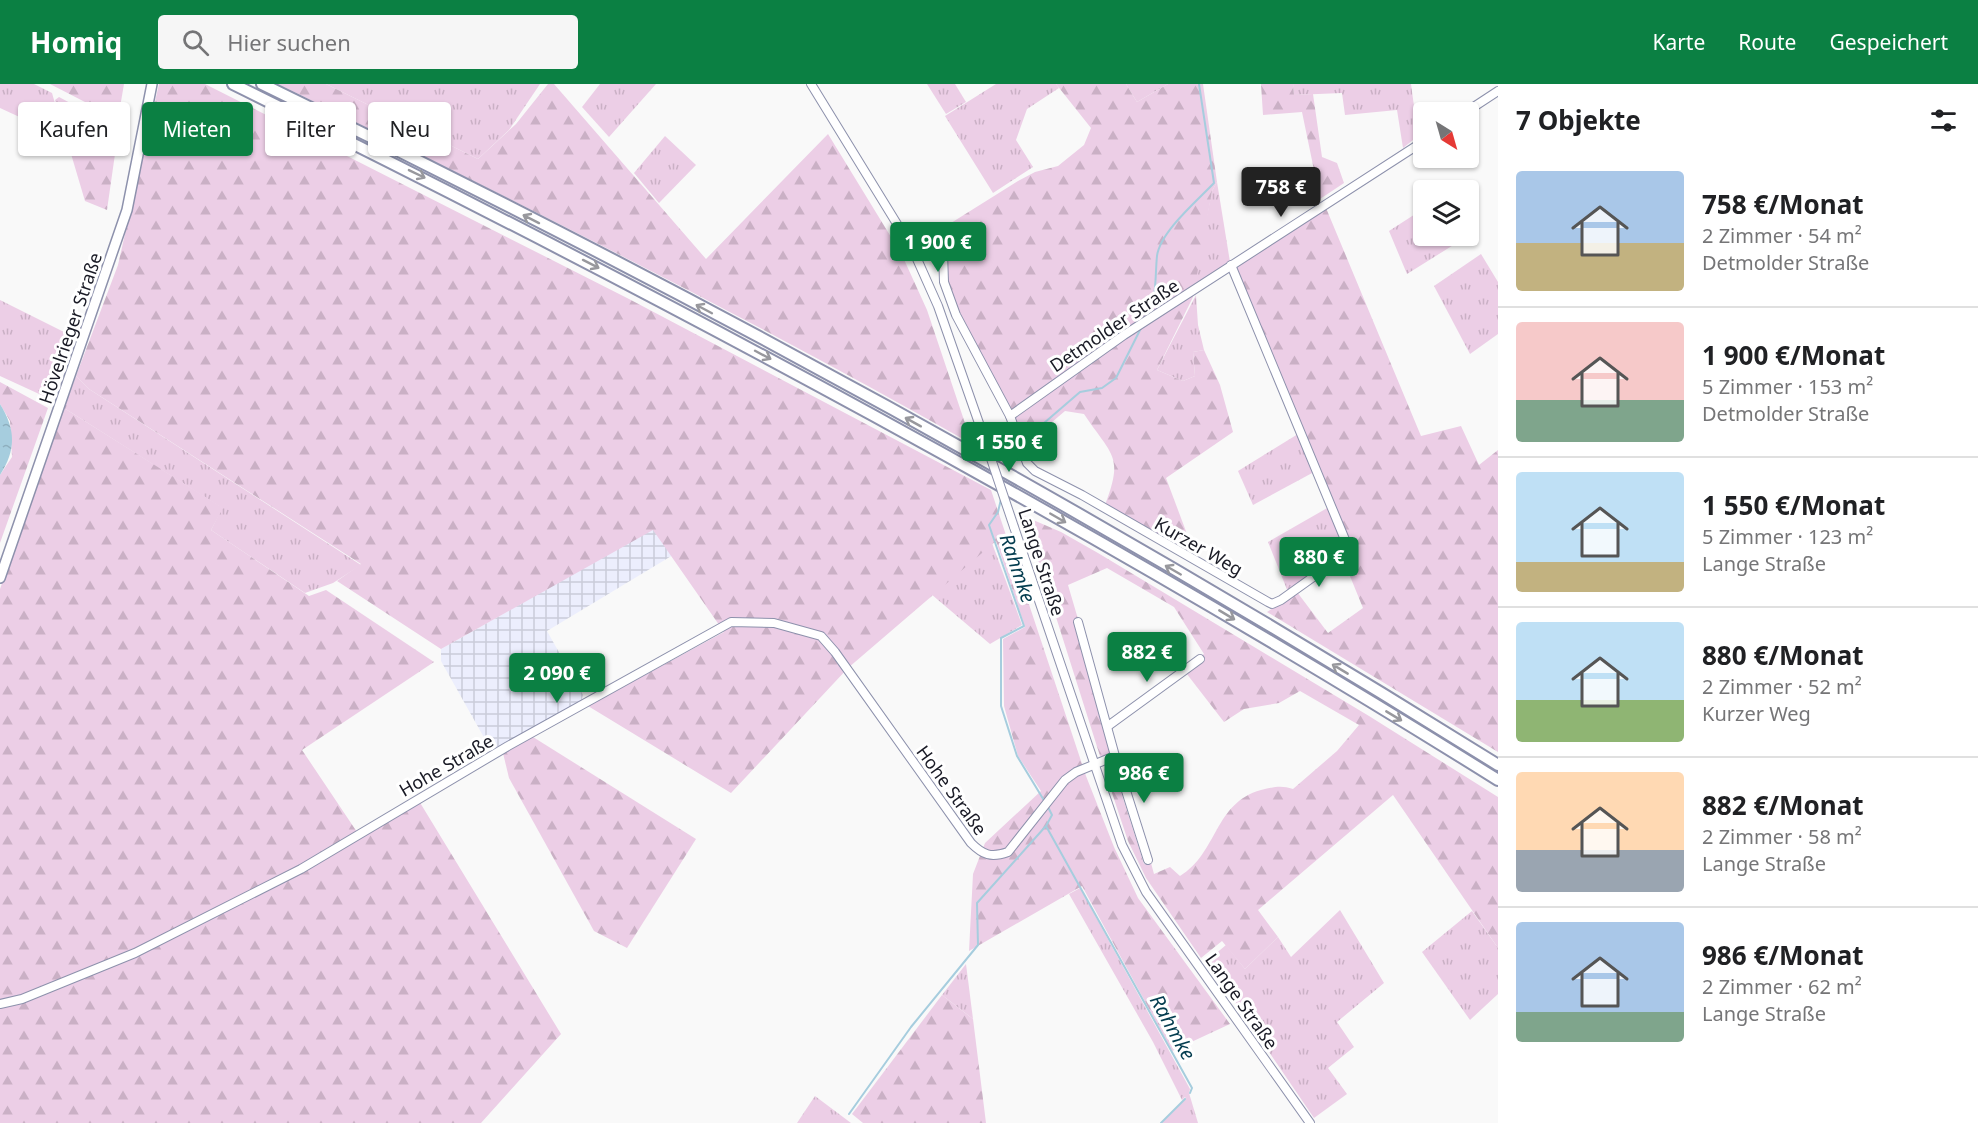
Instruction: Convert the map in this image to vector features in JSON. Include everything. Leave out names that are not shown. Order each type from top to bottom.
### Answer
[{"type":"highway","points":[[233,84],[420,176],[659,299],[996,482],[1230,618],[1498,780]]},
{"type":"highway","points":[[262,84],[663,287],[875,400],[1227,602],[1498,765]]},
{"type":"main road","name":"Hövelrieger Straße","points":[[0,578],[127,210],[152,84]]},
{"type":"street","name":"Lange Straße","points":[[811,84],[913,250],[938,306],[1122,845],[1146,892],[1310,1123]]},
{"type":"street","points":[[1479,103],[1498,91]]},
{"type":"street","name":"Detmolder Straße","points":[[1010,416],[1124,335],[1413,148]]},
{"type":"street","points":[[913,250],[934,237],[939,240],[943,254],[944,282],[956,315],[1010,416]]},
{"type":"street","name":"Kurzer Weg","points":[[1010,416],[1027,463],[1035,471],[1082,495],[1268,602],[1272,604],[1281,600],[1344,555],[1346,542],[1231,266]]},
{"type":"street","name":"Hohe Straße","points":[[0,1004],[22,999],[135,953],[301,869],[517,741],[731,622],[774,624],[821,636],[835,652],[971,843],[981,853],[996,856],[1008,852],[1065,780],[1093,765]]},
{"type":"street","name":"Lange Straße","points":[[1078,622],[1115,756],[1148,860]]},
{"type":"street","points":[[1108,726],[1200,659]]},
{"type":"street","points":[[1093,765],[1115,756]]},
{"type":"shaded area","points":[[653,529],[673,555],[547,631],[583,695],[581,703],[491,750],[441,661],[441,649]]},
{"type":"green space","points":[[0,84],[34,84],[52,93],[55,102],[18,102],[18,116],[0,108]]},
{"type":"green space","points":[[50,84],[124,84],[121,102],[85,102]]},
{"type":"green space","points":[[159,84],[205,84],[240,102],[155,102]]},
{"type":"green space","points":[[278,84],[326,84],[368,105],[368,129],[356,123],[356,102],[314,102]]},
{"type":"green space","points":[[326,84],[540,84],[509,130],[478,159],[451,146],[451,102],[368,102],[368,105]]},
{"type":"green space","points":[[548,84],[554,84],[706,259],[828,134],[902,255],[927,310],[972,444],[887,396],[628,259],[423,156],[451,156],[451,146],[478,159],[516,124]]},
{"type":"green space","points":[[600,84],[656,84],[609,137],[582,107]]},
{"type":"green space","points":[[927,84],[955,84],[966,102],[946,114]]},
{"type":"green space","points":[[996,84],[1056,84],[1059,88],[1027,109],[1016,140],[1033,167],[993,193],[945,116]]},
{"type":"green space","points":[[1056,84],[1126,84],[1137,102],[1168,84],[1203,84],[1217,182],[1212,191],[1193,297],[1157,370],[1183,381],[1195,376],[1193,352],[1204,350],[1220,385],[1233,432],[1166,478],[1196,558],[1105,505],[1114,476],[1112,456],[1084,414],[1065,411],[1031,440],[1038,458],[1030,461],[1007,404],[946,286],[943,228],[1018,181],[1035,172],[1058,166],[1084,145],[1091,128]]},
{"type":"green space","points":[[1126,84],[1168,84],[1137,102]]},
{"type":"green space","points":[[1261,84],[1293,84],[1294,95],[1313,94],[1322,157],[1337,163],[1344,183],[1320,199],[1302,112],[1263,115]]},
{"type":"green space","points":[[1293,84],[1411,84],[1413,140],[1403,148],[1397,110],[1345,115],[1342,93],[1294,95]]},
{"type":"green space","points":[[59,97],[68,102],[56,102]]},
{"type":"green space","points":[[253,108],[265,114],[265,156],[347,156],[629,299],[991,490],[1086,776],[1114,847],[1138,898],[1230,1024],[1172,1051],[1082,886],[969,951],[973,874],[985,843],[1041,791],[1018,756],[1004,706],[1003,639],[1025,627],[996,541],[848,668],[731,793],[588,706],[724,632],[653,530],[441,649],[337,581],[361,564],[89,389],[76,376],[118,265],[143,156],[253,156]]},
{"type":"green space","points":[[665,136],[696,165],[659,203],[634,173]]},
{"type":"green space","points":[[72,156],[115,156],[107,210],[85,201]]},
{"type":"green space","points":[[1217,182],[1230,262],[1193,285],[1212,191]]},
{"type":"green space","points":[[1326,208],[1421,436],[1461,426],[1479,465],[1498,450],[1498,752],[1267,612],[1297,592],[1328,633],[1363,608],[1343,559],[1348,554],[1350,543],[1236,267]]},
{"type":"green space","points":[[1413,215],[1413,246],[1452,246],[1407,274],[1389,231]]},
{"type":"green space","points":[[1481,254],[1498,282],[1498,334],[1470,354],[1434,286]]},
{"type":"green space","points":[[1196,295],[1198,325],[1204,350],[1193,352],[1195,376],[1183,381],[1157,370]]},
{"type":"green space","points":[[0,300],[72,336],[50,399],[0,376]]},
{"type":"green space","points":[[76,376],[89,389],[361,565],[333,583],[305,593],[211,530],[222,508],[64,408]]},
{"type":"green space","points":[[0,382],[48,408],[0,543],[0,475],[12,457],[10,421],[0,404]]},
{"type":"green space","points":[[64,408],[223,508],[211,530],[309,596],[326,590],[434,662],[302,750],[359,835],[419,801],[561,1034],[481,1123],[0,1123],[0,589]]},
{"type":"green space","points":[[1298,434],[1314,472],[1253,505],[1238,471]]},
{"type":"green space","points":[[1329,507],[1343,540],[1342,552],[1288,592],[1268,542]]},
{"type":"green space","points":[[1024,516],[1061,532],[1098,553],[1369,716],[1498,797],[1498,948],[1393,795],[1258,910],[1278,937],[1245,969],[1222,941],[1201,958],[1146,878],[1128,841],[1104,769],[1113,767],[1144,864],[1151,863],[1154,874],[1170,867],[1180,876],[1202,855],[1234,806],[1246,796],[1261,790],[1277,787],[1293,789],[1337,751],[1359,725],[1300,691],[1279,703],[1244,709],[1224,722],[1183,669],[1204,654],[1174,607],[1107,568],[1068,585],[1078,619],[1073,621],[1110,752],[1105,756],[1100,756]]},
{"type":"green space","points":[[992,543],[1022,625],[990,644],[931,594]]},
{"type":"green space","points":[[533,737],[696,839],[627,948],[594,931],[509,778],[503,753]]},
{"type":"green space","points":[[1080,888],[1190,1089],[1189,1093],[1198,1123],[1162,1123],[1186,1099],[1185,1097],[1182,1100],[1153,1042],[1069,894]]},
{"type":"green space","points":[[1340,910],[1384,983],[1337,1022],[1354,1047],[1328,1068],[1347,1094],[1314,1118],[1207,961],[1226,945],[1245,969],[1278,937],[1291,957]]},
{"type":"green space","points":[[1472,911],[1498,948],[1498,994],[1470,1020],[1422,952]]},
{"type":"green space","points":[[966,964],[973,1019],[942,995]]},
{"type":"green space","points":[[942,995],[973,1019],[986,1123],[863,1123],[852,1114]]},
{"type":"green space","points":[[815,1096],[851,1123],[797,1123]]},
{"type":"water","points":[[0,404],[9,423],[12,440],[9,457],[0,475]]},
{"type":"waterway","name":"Rahmke","points":[[1148,316],[1154,294],[1157,256],[1160,247],[1180,217],[1214,183],[1199,84]]},
{"type":"waterway","name":"Rahmke","points":[[1022,442],[1080,392],[1102,388],[1116,378],[1142,326]]},
{"type":"waterway","name":"Rahmke","points":[[1009,470],[1015,448],[1018,445]]},
{"type":"waterway","name":"Rahmke","points":[[1001,499],[998,512],[989,525],[1024,626],[1001,638],[1001,706],[1017,756],[1045,802]]},
{"type":"waterway","name":"Rahmke","points":[[1048,807],[1052,815],[1046,826],[1192,1088],[1190,1093]]},
{"type":"waterway","points":[[849,1114],[911,1027],[978,945],[977,903],[1045,827]]},
{"type":"waterway","name":"Rahmke","points":[[1161,1123],[1185,1099]]}]
